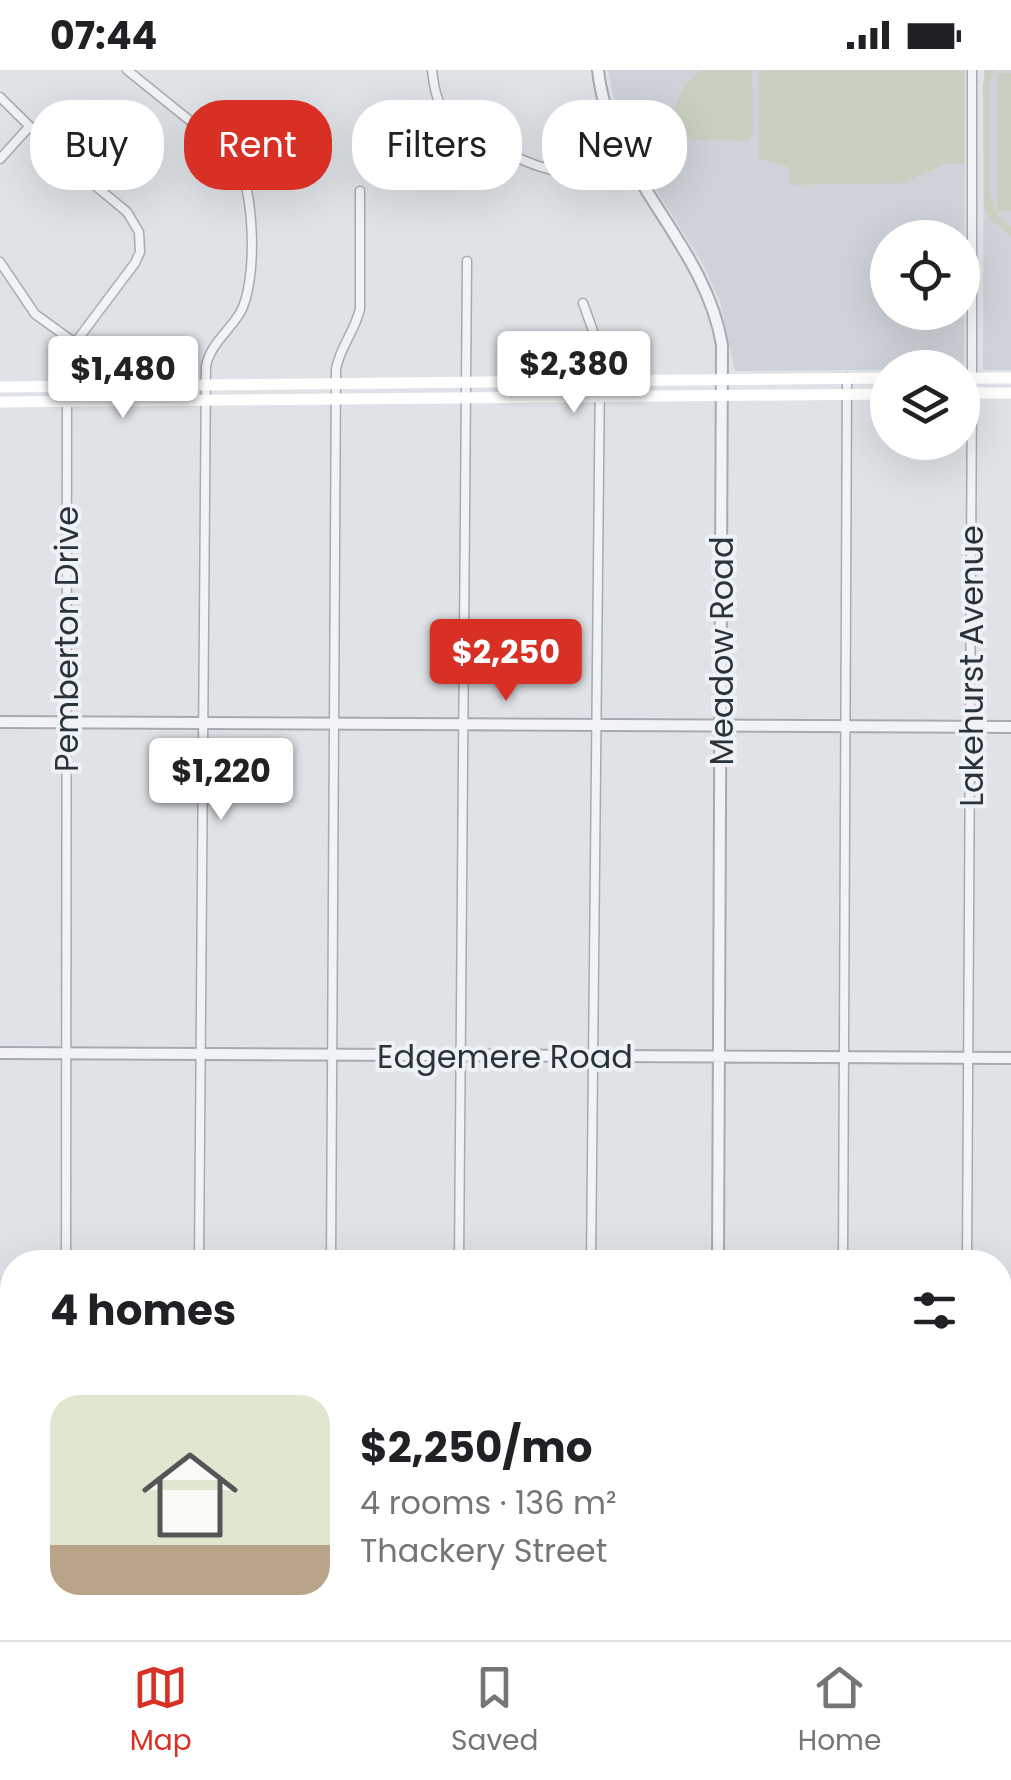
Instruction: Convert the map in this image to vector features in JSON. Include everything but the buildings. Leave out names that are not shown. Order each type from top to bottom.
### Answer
[{"type":"main road","points":[[0,402],[466,396],[723,379],[870,378]]},
{"type":"main road","points":[[980,378],[1011,378]]},
{"type":"main road","points":[[0,387],[466,381],[724,394],[870,394]]},
{"type":"main road","points":[[980,393],[1011,394]]},
{"type":"street","points":[[128,70],[236,158],[250,200],[249,288],[240,314],[209,354],[206,384],[200,1250]]},
{"type":"street","points":[[432,70],[437,98],[456,123],[542,169]]},
{"type":"street","name":"Meadow Road","points":[[598,70],[603,100]]},
{"type":"street","name":"Lakehurst Avenue","points":[[967,350],[972,70]]},
{"type":"street","name":"Pemberton Drive","points":[[0,97],[127,212],[140,238],[135,263],[75,344],[66,386],[66,1250]]},
{"type":"street","points":[[0,160],[29,127]]},
{"type":"street","name":"Meadow Road","points":[[646,190],[701,278],[718,322],[723,379],[718,1250]]},
{"type":"street","points":[[331,1250],[336,382],[340,353],[360,309],[360,191]]},
{"type":"street","points":[[459,1250],[467,261]]},
{"type":"street","points":[[0,262],[35,314],[75,344]]},
{"type":"street","points":[[583,304],[598,342],[600,388],[591,1250]]},
{"type":"street","points":[[843,1250],[847,378]]},
{"type":"street","name":"Lakehurst Avenue","points":[[967,1250],[968,460]]},
{"type":"street","points":[[0,722],[1011,726]]},
{"type":"street","name":"Edgemere Road","points":[[0,1053],[1011,1058]]},
{"type":"shaded area","points":[[608,70],[965,70],[964,220],[870,220],[870,330],[964,330],[964,350],[870,350],[870,370],[735,371],[720,302],[704,266],[656,190],[687,190],[687,100],[614,100]]},
{"type":"shaded area","points":[[984,70],[1011,70],[1011,370],[983,370]]},
{"type":"green space","points":[[701,70],[752,70],[753,133],[748,141],[687,137],[687,100],[679,100],[686,83]]},
{"type":"green space","points":[[759,70],[965,70],[964,164],[944,164],[904,183],[790,185],[789,167],[759,158]]},
{"type":"green space","points":[[986,70],[995,70],[990,84],[990,193],[998,217],[1011,226],[1011,236],[990,219],[984,207]]},
{"type":"green space","points":[[997,73],[1011,73],[1011,211],[997,211]]}]
